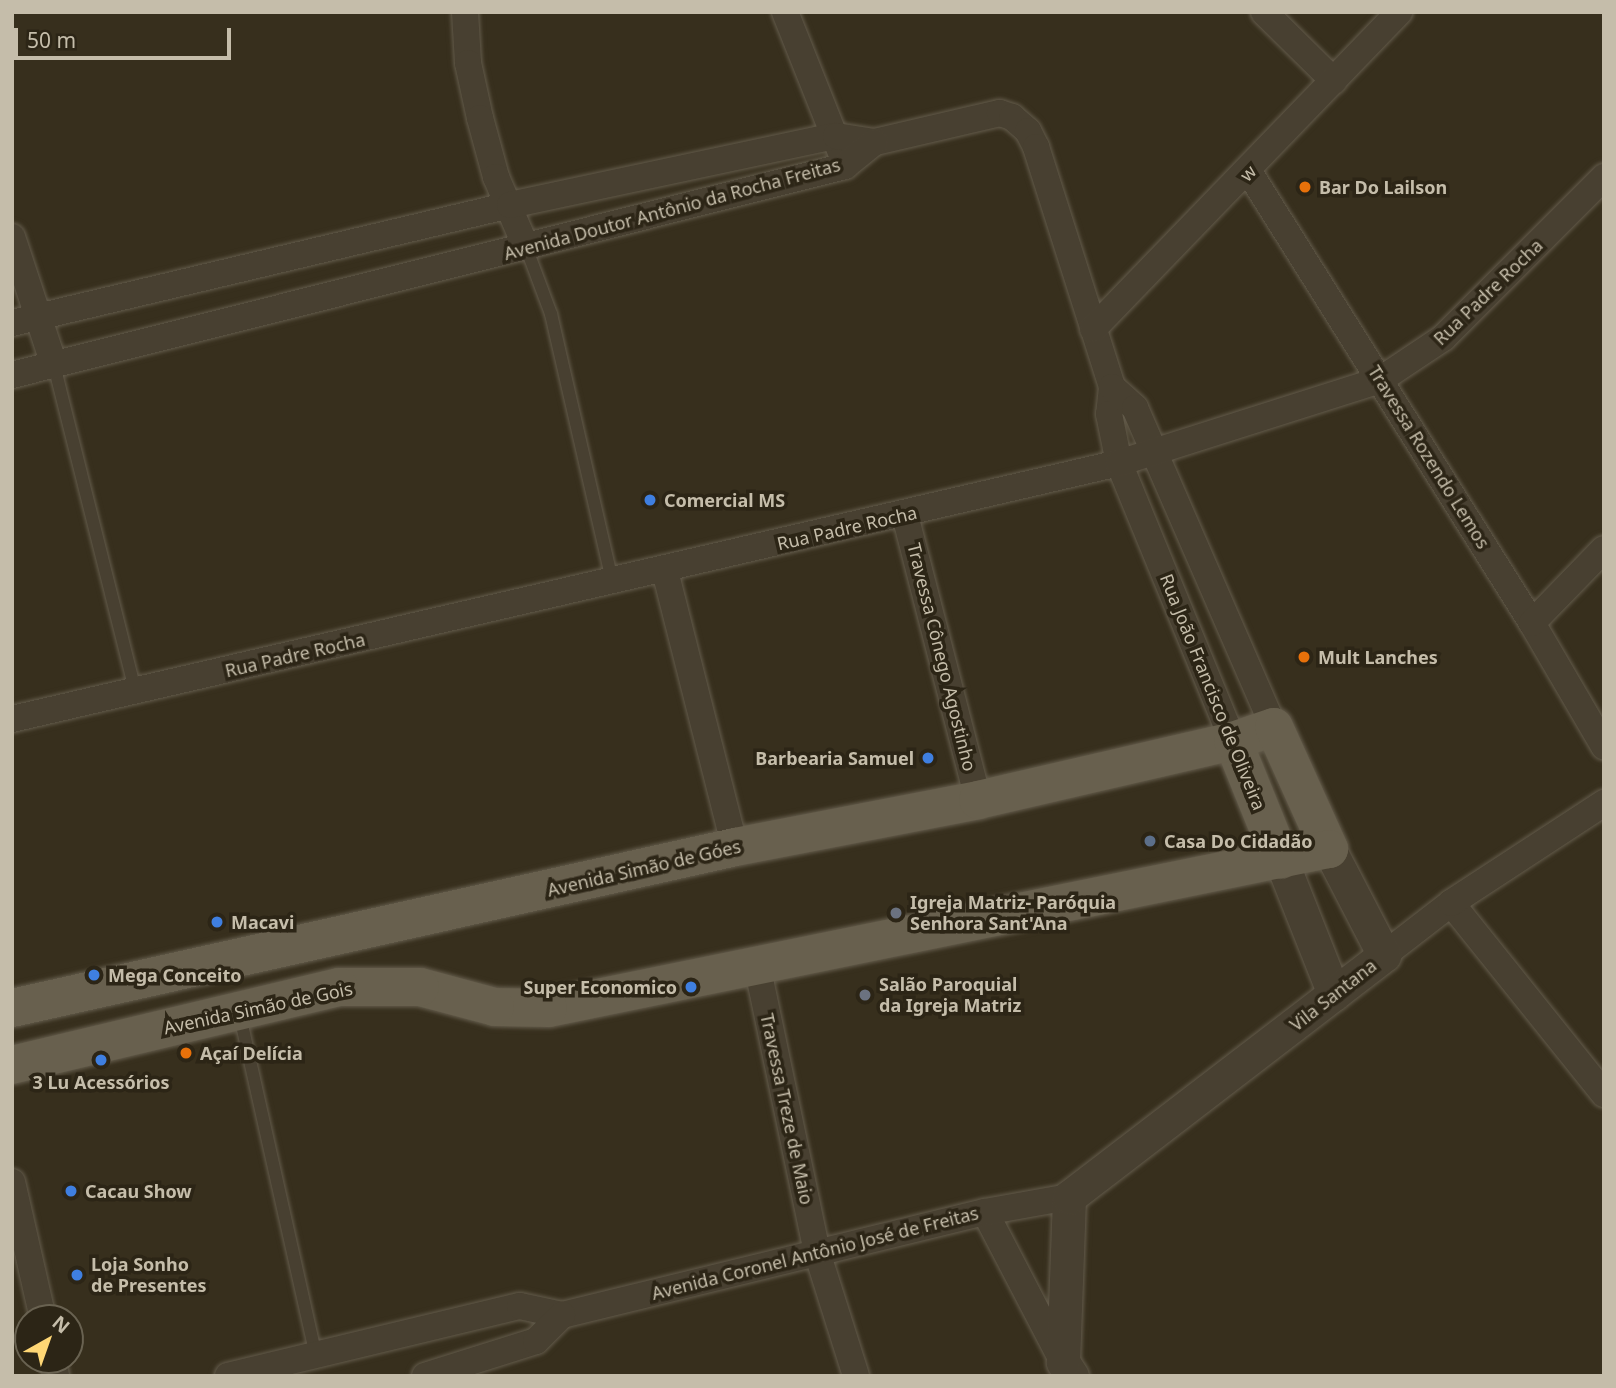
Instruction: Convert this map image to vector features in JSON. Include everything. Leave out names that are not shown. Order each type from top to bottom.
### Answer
[{"type":"main road","name":"Avenida Simão de Góes","points":[[12,1008],[735,847],[978,800],[1233,741],[1274,727]]},
{"type":"main road","name":"Rua João Francisco de Oliveira","points":[[1274,727],[1329,849]]},
{"type":"main road","name":"Rua João Francisco de Oliveira","points":[[1233,741],[1281,860]]},
{"type":"main road","name":"Avenida Simão de Gois","points":[[12,1065],[339,987],[380,984],[420,987],[519,1011],[1329,849]]},
{"type":"street","points":[[465,12],[468,63],[480,118],[526,247]]},
{"type":"street","points":[[785,12],[836,136],[845,166]]},
{"type":"street","points":[[1264,12],[1334,81]]},
{"type":"street","name":"w","points":[[1093,329],[1249,172],[1399,12]]},
{"type":"street","name":"Rua João Francisco de Oliveira","points":[[875,142],[1000,113],[1021,122],[1036,147],[1112,387],[1109,414],[1119,463],[1233,741]]},
{"type":"street","name":"Avenida Doutor Antônio da Rocha Freitas","points":[[25,320],[509,205],[836,136],[875,142]]},
{"type":"street","name":"Avenida Doutor Antônio da Rocha Freitas","points":[[12,375],[845,166],[875,142]]},
{"type":"street","name":"Travessa Rozendo Lemos","points":[[1249,172],[1532,623],[1604,746]]},
{"type":"street","name":"Rua Padre Rocha","points":[[12,719],[666,571],[1119,463],[1380,380],[1443,338],[1604,177]]},
{"type":"street","points":[[12,237],[25,320],[54,365]]},
{"type":"street","name":"Rua João Francisco de Oliveira","points":[[1112,387],[1135,408],[1274,727]]},
{"type":"street","name":"Travessa Cônego Agostinho","points":[[905,514],[978,800]]},
{"type":"street","points":[[1532,623],[1604,549]]},
{"type":"street","points":[[666,571],[735,847]]},
{"type":"street","name":"Vila Santana","points":[[1069,1197],[1451,903],[1604,803]]},
{"type":"street","name":"Rua João Francisco de Oliveira","points":[[1329,849],[1384,955]]},
{"type":"street","name":"Rua João Francisco de Oliveira","points":[[1281,860],[1334,994]]},
{"type":"street","points":[[1451,903],[1604,1094]]},
{"type":"street","name":"Travessa Treze de Maio","points":[[757,965],[817,1252],[856,1376]]},
{"type":"street","points":[[12,1182],[40,1304]]},
{"type":"street","points":[[1068,1369],[1069,1197]]},
{"type":"street","name":"Avenida Coronel Antônio José de Freitas","points":[[228,1376],[318,1365],[520,1306],[562,1315],[985,1212],[1069,1197]]},
{"type":"street","points":[[985,1212],[1068,1369]]},
{"type":"street","points":[[425,1376],[537,1341],[562,1315]]},
{"type":"lane","points":[[526,247],[551,314],[612,583]]},
{"type":"lane","points":[[54,365],[135,691]]},
{"type":"lane","points":[[239,1009],[318,1365]]},
{"type":"place","name":"Bar Do Lailson","points":[[1305,187]]},
{"type":"place","name":"Comercial MS","points":[[650,500]]},
{"type":"place","name":"Mult Lanches","points":[[1304,657]]},
{"type":"place","name":"Barbearia Samuel","points":[[928,758]]},
{"type":"place","name":"Casa Do Cidadão","points":[[1150,841]]},
{"type":"place","name":"Igreja Matriz- Paróquia Senhora Sant'Ana","points":[[896,913]]},
{"type":"place","name":"Macavi","points":[[217,922]]},
{"type":"place","name":"Mega Conceito","points":[[94,975]]},
{"type":"place","name":"Super Economico","points":[[691,987]]},
{"type":"place","name":"Salão Paroquial da Igreja Matriz","points":[[865,995]]},
{"type":"place","name":"Açaí Delícia","points":[[186,1053]]},
{"type":"place","name":"3 Lu Acessórios","points":[[101,1060]]},
{"type":"place","name":"Cacau Show","points":[[71,1191]]},
{"type":"place","name":"Loja Sonho de Presentes","points":[[77,1275]]}]
